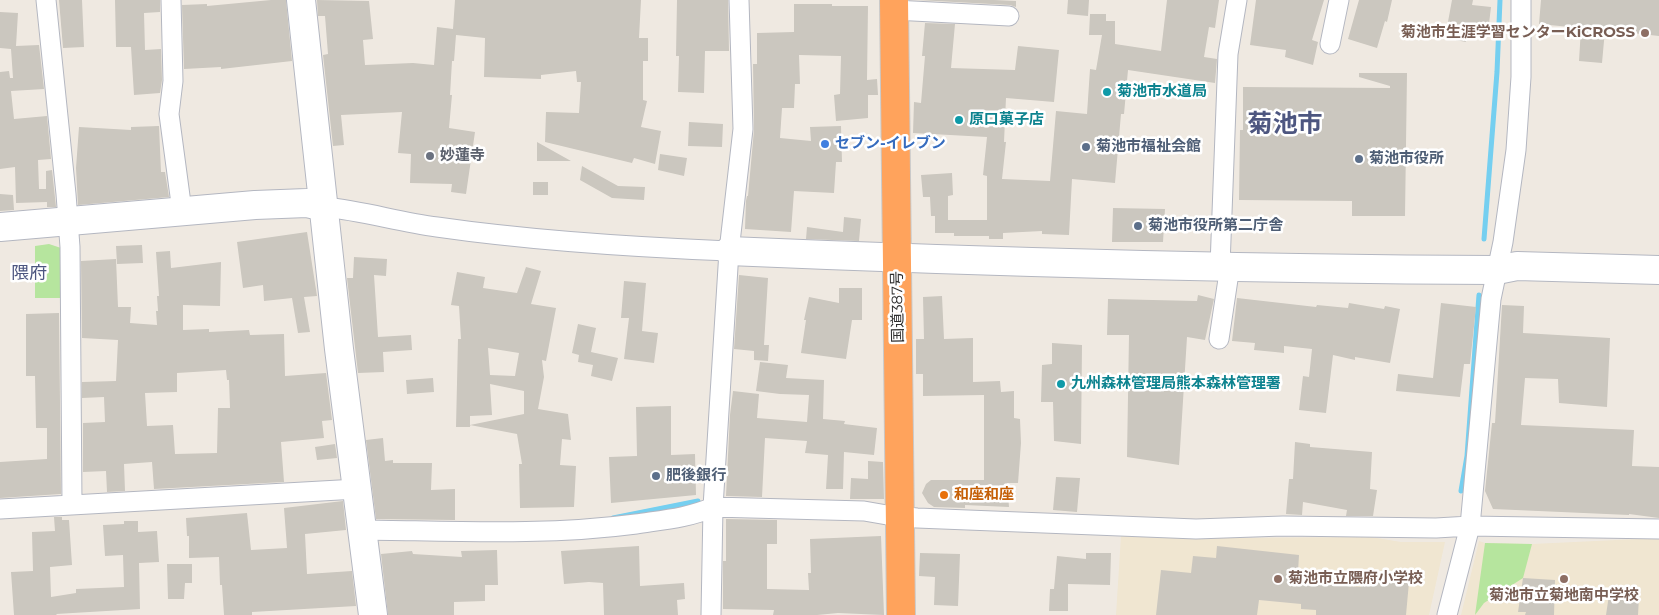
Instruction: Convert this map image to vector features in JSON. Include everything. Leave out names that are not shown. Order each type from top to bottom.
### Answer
[{"type":"highway","name":"国道387号","points":[[894,5],[901,615]]},
{"type":"street","points":[[46,0],[70,247],[72,505]]},
{"type":"street","points":[[171,0],[173,81],[169,114],[182,210]]},
{"type":"street","points":[[301,0],[339,349],[373,615]]},
{"type":"street","points":[[711,615],[713,507],[729,250],[743,129],[739,0]]},
{"type":"street","points":[[1219,339],[1225,266],[1228,54],[1236,0]]},
{"type":"street","points":[[1330,44],[1339,0]]},
{"type":"street","points":[[1447,615],[1470,526],[1491,299],[1503,242],[1516,150],[1521,78],[1521,0]]},
{"type":"street","points":[[894,5],[1008,16]]},
{"type":"street","points":[[0,227],[182,210],[307,203],[348,209],[436,227],[609,246],[897,258],[1225,266],[1497,270],[1517,266],[1659,270]]},
{"type":"street","points":[[0,509],[356,489]]},
{"type":"street","points":[[363,530],[588,530],[668,520],[697,514],[713,507],[864,511],[900,516],[1196,529],[1283,526],[1659,529]]},
{"type":"shaded area","name":"菊池市立隈府小学校","points":[[1121,536],[1225,538],[1371,537],[1401,542],[1445,542],[1429,615],[1116,615]]},
{"type":"shaded area","name":"菊池市立菊地南中学校","points":[[1659,538],[1659,615],[1461,615],[1479,541],[1485,543],[1532,544]]},
{"type":"green space","points":[[49,244],[61,248],[64,298],[35,298],[35,246]]},
{"type":"green space","points":[[1485,543],[1532,544],[1523,578],[1484,603],[1475,615]]},
{"type":"building","points":[[59,0],[82,0],[84,47],[63,48]]},
{"type":"building","points":[[115,0],[160,0],[160,12],[144,13],[145,50],[161,49],[162,80],[160,93],[134,95],[131,47],[116,47]]},
{"type":"building","points":[[286,0],[292,61],[221,69],[221,67],[184,69],[182,5],[207,4],[207,6]]},
{"type":"building","points":[[317,0],[369,1],[373,39],[363,40],[365,65],[413,63],[434,65],[437,27],[453,29],[455,0],[641,0],[639,38],[648,38],[648,61],[643,61],[643,100],[647,101],[641,127],[661,131],[655,164],[634,158],[632,163],[545,142],[546,112],[579,113],[581,82],[577,82],[576,71],[541,75],[541,79],[484,77],[485,38],[456,35],[454,61],[452,61],[450,95],[452,95],[449,128],[475,132],[466,194],[451,192],[452,184],[410,183],[411,154],[398,153],[402,112],[341,115],[344,145],[333,146],[323,55],[328,54],[325,16],[318,16]]},
{"type":"building","points":[[677,0],[728,0],[729,51],[705,51],[704,93],[678,92],[679,56],[676,56]]},
{"type":"building","points":[[918,0],[1016,1],[1016,7],[1010,5]]},
{"type":"building","points":[[1068,0],[1089,0],[1088,16],[1067,14]]},
{"type":"building","points":[[1167,0],[1219,0],[1215,28],[1209,27],[1204,57],[1217,59],[1215,83],[1128,70],[1124,114],[1121,114],[1115,183],[1072,179],[1069,235],[1042,234],[1042,231],[1003,233],[1003,239],[989,239],[989,236],[954,236],[954,233],[935,233],[935,216],[931,216],[930,197],[923,197],[921,175],[952,173],[953,195],[948,196],[948,220],[987,220],[987,176],[983,175],[987,137],[913,133],[914,102],[921,103],[925,56],[922,56],[925,23],[955,24],[951,68],[1015,70],[1018,46],[1059,50],[1054,102],[1006,98],[1004,142],[1006,142],[1002,179],[1050,181],[1056,111],[1087,114],[1090,69],[1096,70],[1102,35],[1089,35],[1090,14],[1106,14],[1106,21],[1115,21],[1115,44],[1161,51]]},
{"type":"building","points":[[1256,0],[1324,0],[1312,40],[1318,42],[1313,65],[1285,57],[1286,50],[1250,45]]},
{"type":"building","points":[[1359,0],[1392,0],[1387,22],[1385,21],[1377,48],[1348,39]]},
{"type":"building","points":[[1452,0],[1473,0],[1472,5],[1491,7],[1488,32],[1469,30],[1466,42],[1445,38]]},
{"type":"building","name":"菊池市生涯学習センターKiCROSS","points":[[1541,0],[1659,0],[1659,36],[1605,30],[1602,63],[1579,61],[1581,28],[1539,24]]},
{"type":"building","points":[[794,4],[868,6],[867,80],[877,79],[878,95],[868,95],[868,118],[836,121],[834,95],[840,94],[841,56],[799,55],[800,84],[795,84],[794,108],[782,108],[780,138],[811,141],[810,127],[841,126],[842,162],[836,162],[834,193],[794,191],[791,232],[745,229],[746,201],[754,130],[753,64],[757,64],[757,33],[794,32]]},
{"type":"building","points":[[0,12],[18,13],[16,46],[39,45],[44,89],[11,91],[14,119],[47,116],[51,159],[38,160],[39,189],[46,189],[46,171],[52,170],[56,207],[47,207],[47,202],[16,203],[15,167],[0,169],[0,72],[9,71],[10,78],[13,78],[11,49],[0,48]]},
{"type":"building","name":"菊池市役所","points":[[1359,73],[1407,73],[1405,216],[1352,216],[1352,201],[1239,200],[1240,130],[1243,130],[1243,87],[1390,88],[1390,86],[1359,77]]},
{"type":"building","points":[[689,122],[723,124],[722,147],[688,146]]},
{"type":"building","points":[[159,126],[161,172],[165,172],[169,197],[78,205],[76,168],[79,127],[131,130],[131,127]]},
{"type":"building","points":[[537,142],[571,161],[537,161]]},
{"type":"building","points":[[660,154],[687,158],[684,176],[658,170]]},
{"type":"building","points":[[582,166],[618,186],[645,187],[644,200],[612,198],[580,180]]},
{"type":"building","points":[[533,182],[548,182],[548,195],[533,195]]},
{"type":"building","points":[[0,194],[13,195],[14,210],[0,211]]},
{"type":"building","name":"菊池市役所第二庁舎","points":[[1113,208],[1165,209],[1163,242],[1112,242]]},
{"type":"building","points":[[844,217],[861,219],[859,241],[806,239],[807,227],[843,232]]},
{"type":"building","points":[[307,232],[317,296],[304,297],[310,332],[298,333],[292,298],[264,301],[263,285],[243,288],[237,242]]},
{"type":"building","points":[[142,245],[143,263],[117,264],[116,246]]},
{"type":"building","points":[[170,251],[171,268],[221,262],[220,306],[183,305],[183,330],[209,329],[209,332],[249,330],[250,335],[284,334],[285,376],[326,373],[332,420],[322,421],[324,438],[281,442],[284,482],[154,489],[152,462],[124,464],[125,491],[107,492],[106,471],[83,472],[83,423],[105,422],[104,397],[82,398],[82,382],[116,381],[118,340],[82,338],[81,261],[116,259],[118,307],[131,307],[130,323],[157,325],[157,296],[159,296],[156,252]],"holes":[[[226,370],[227,380],[229,380],[230,408],[218,408],[217,453],[175,454],[173,425],[147,426],[145,393],[177,392],[177,373]]]},
{"type":"building","points":[[354,257],[387,259],[386,276],[374,275],[378,337],[411,335],[412,350],[383,352],[384,372],[358,373],[347,278],[353,278]]},
{"type":"building","points":[[526,267],[541,271],[531,304],[556,308],[546,361],[542,360],[544,377],[538,409],[568,414],[571,440],[562,439],[560,465],[576,466],[574,507],[520,508],[519,464],[522,464],[517,434],[470,425],[470,427],[456,427],[458,339],[461,339],[459,306],[451,305],[457,272],[485,277],[483,288],[517,293]],"holes":[[[488,348],[519,353],[515,376],[490,375]],[[490,384],[524,391],[524,414],[470,425],[470,416],[492,415]]]},
{"type":"building","points":[[739,275],[768,278],[764,345],[769,345],[768,361],[754,360],[754,351],[734,349]]},
{"type":"building","points":[[624,281],[646,283],[642,331],[658,333],[654,363],[624,359],[629,318],[621,318]]},
{"type":"building","points":[[839,288],[862,288],[862,320],[852,320],[846,359],[801,353],[806,320],[804,320],[809,297],[839,303]]},
{"type":"building","points":[[1198,295],[1214,299],[1205,340],[1187,337],[1179,465],[1127,457],[1129,335],[1107,335],[1108,299],[1197,301]]},
{"type":"building","points":[[942,296],[944,339],[973,338],[973,382],[1000,381],[1001,392],[1014,391],[1014,418],[1020,419],[1021,443],[1018,483],[1007,483],[1009,507],[965,505],[965,508],[934,507],[928,503],[922,493],[926,484],[931,480],[984,480],[984,395],[923,396],[923,374],[916,374],[916,339],[924,339],[923,297]]},
{"type":"building","points":[[1237,298],[1316,307],[1317,305],[1348,308],[1349,303],[1384,309],[1385,306],[1400,309],[1390,363],[1355,357],[1355,360],[1333,355],[1326,413],[1299,410],[1303,376],[1309,377],[1312,349],[1284,346],[1284,353],[1254,350],[1255,343],[1232,341]]},
{"type":"building","points":[[1441,303],[1476,307],[1470,364],[1464,364],[1460,397],[1396,391],[1398,374],[1433,378]]},
{"type":"building","points":[[1502,305],[1524,306],[1523,333],[1610,338],[1607,407],[1559,403],[1558,379],[1525,378],[1521,425],[1634,430],[1632,466],[1659,467],[1659,518],[1629,514],[1493,509],[1485,491],[1492,423],[1495,423]]},
{"type":"building","points":[[59,313],[61,494],[0,498],[0,462],[47,459],[47,428],[36,428],[35,376],[26,376],[26,314]]},
{"type":"building","points":[[578,324],[596,328],[591,352],[618,358],[612,381],[591,376],[593,365],[578,362],[579,355],[572,353]]},
{"type":"building","name":"九州森林管理局熊本森林管理署","points":[[1052,343],[1082,345],[1081,444],[1054,441],[1053,402],[1041,402],[1042,365],[1052,364]]},
{"type":"building","points":[[760,362],[788,365],[786,378],[824,380],[823,419],[845,421],[844,424],[877,428],[874,455],[844,452],[843,489],[826,489],[828,455],[805,453],[807,441],[765,438],[762,497],[726,496],[733,391],[759,394],[757,418],[807,422],[809,395],[756,391]]},
{"type":"building","points":[[433,378],[434,392],[407,394],[406,380]]},
{"type":"building","points":[[671,406],[671,455],[695,454],[696,495],[611,503],[609,457],[637,456],[636,407]]},
{"type":"building","points":[[383,438],[385,461],[393,460],[393,463],[432,463],[431,490],[455,489],[455,520],[376,519],[366,440]]},
{"type":"building","points":[[1295,442],[1310,444],[1310,447],[1372,452],[1370,489],[1377,490],[1373,516],[1346,516],[1347,510],[1303,502],[1302,515],[1286,514],[1289,479],[1293,479]]},
{"type":"building","points":[[335,444],[337,458],[317,460],[315,447]]},
{"type":"building","points":[[868,461],[883,462],[884,499],[850,499],[851,478],[868,479]]},
{"type":"building","points":[[1056,477],[1080,478],[1077,512],[1053,510]]},
{"type":"building","points":[[343,501],[346,530],[305,534],[307,574],[352,571],[356,606],[252,612],[252,615],[224,615],[219,557],[189,558],[189,536],[187,536],[186,518],[247,513],[251,550],[287,548],[284,508]]},
{"type":"building","points":[[54,517],[62,517],[62,520],[69,520],[72,565],[50,567],[51,597],[76,593],[76,589],[124,587],[123,555],[105,556],[103,525],[124,524],[124,521],[138,521],[138,532],[157,531],[159,562],[139,563],[140,609],[57,615],[14,615],[11,572],[33,571],[32,532],[55,531]]},
{"type":"building","points":[[726,519],[777,520],[777,544],[767,544],[767,589],[809,590],[808,573],[811,573],[810,539],[881,536],[884,615],[838,613],[773,615],[774,610],[723,609],[723,561],[726,561]]},
{"type":"building","points":[[639,546],[640,586],[684,583],[685,599],[677,600],[678,615],[604,615],[603,583],[564,584],[561,551]]},
{"type":"building","points":[[1217,546],[1299,555],[1299,582],[1361,587],[1362,578],[1409,582],[1406,615],[1316,615],[1316,610],[1301,609],[1301,604],[1259,600],[1257,615],[1156,615],[1161,570],[1191,573],[1193,556],[1216,558]]},
{"type":"building","points":[[497,550],[498,585],[485,585],[485,601],[454,602],[454,615],[388,615],[381,554],[412,551],[413,554],[462,557],[461,551]]},
{"type":"building","points":[[920,553],[960,554],[958,606],[934,605],[935,577],[919,576]]},
{"type":"building","points":[[1086,553],[1111,553],[1110,585],[1068,584],[1068,611],[1049,611],[1050,589],[1054,589],[1057,556],[1086,559]]},
{"type":"building","points":[[167,564],[192,564],[192,583],[185,583],[184,599],[168,599]]},
{"type":"building","points":[[1523,578],[1555,580],[1554,615],[1525,615],[1526,612],[1518,612]]},
{"type":"building","points":[[1609,595],[1639,597],[1638,615],[1606,615]]},
{"type":"waterway","points":[[1484,239],[1497,72],[1500,0]]},
{"type":"waterway","points":[[1461,491],[1467,456],[1479,295]]},
{"type":"waterway","points":[[613,518],[698,501]]},
{"type":"place","name":"菊池市生涯学習センターKiCROSS","points":[[1645,33]]},
{"type":"place","name":"菊池市水道局","points":[[1107,92]]},
{"type":"place","name":"原口菓子店","points":[[959,120]]},
{"type":"place","name":"セブン-イレブン","points":[[825,144]]},
{"type":"place","name":"菊池市福祉会館","points":[[1086,147]]},
{"type":"place","name":"妙蓮寺","points":[[430,156]]},
{"type":"place","name":"菊池市役所","points":[[1359,159]]},
{"type":"place","name":"菊池市役所第二庁舎","points":[[1138,226]]},
{"type":"place","name":"九州森林管理局熊本森林管理署","points":[[1061,384]]},
{"type":"place","name":"肥後銀行","points":[[656,476]]},
{"type":"place","name":"和座和座","points":[[944,495]]},
{"type":"place","name":"菊池市立隈府小学校","points":[[1278,579]]},
{"type":"place","name":"菊池市立菊地南中学校","points":[[1564,579]]},
{"type":"district","name":"菊池市","points":[[1285,125]]},
{"type":"district","name":"隈府","points":[[29,274]]}]
